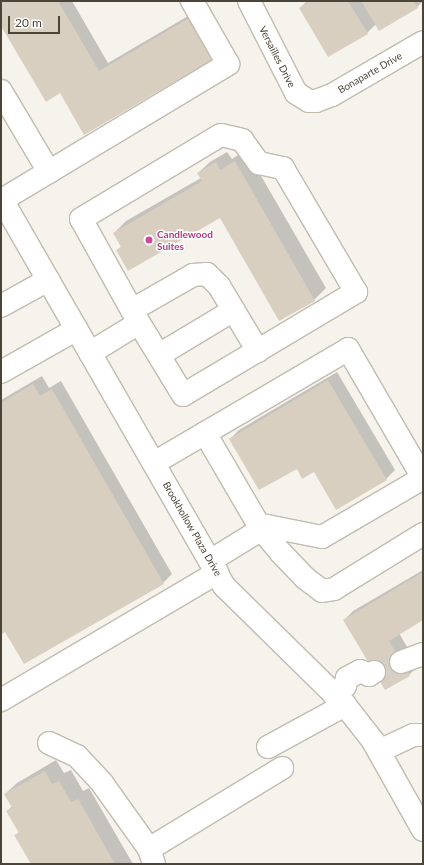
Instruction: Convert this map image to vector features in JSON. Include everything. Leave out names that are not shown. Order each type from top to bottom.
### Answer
[{"type":"street","points":[[2,199],[228,64],[192,1]]},
{"type":"street","name":"Versailles Drive","points":[[249,1],[296,93],[309,101],[316,101]]},
{"type":"street","name":"Bonaparte Drive","points":[[316,101],[332,95],[423,42]]},
{"type":"street","points":[[1,90],[49,172]]},
{"type":"street","points":[[221,135],[242,140],[259,163],[283,168],[356,292],[258,350],[183,395],[136,317],[81,219],[221,135]]},
{"type":"street","name":"Brookhollow Plaza Drive","points":[[2,199],[224,586],[341,696],[379,751],[423,830]]},
{"type":"street","points":[[90,353],[193,275],[207,274],[219,286],[258,350]]},
{"type":"street","points":[[1,306],[48,280]]},
{"type":"street","points":[[159,355],[234,310]]},
{"type":"street","points":[[1,372],[77,329]]},
{"type":"street","points":[[1,700],[213,567],[261,529],[267,526],[322,537],[423,478],[348,349],[154,463]]},
{"type":"street","points":[[205,433],[261,529],[291,563],[322,591],[334,589],[423,534]]},
{"type":"street","points":[[401,662],[423,654]]},
{"type":"street","points":[[268,747],[341,696],[367,680],[372,674]]},
{"type":"street","points":[[379,751],[414,735],[423,735]]},
{"type":"street","points":[[49,743],[78,756],[102,783],[151,856],[282,768]]},
{"type":"building","points":[[1,1],[58,1],[99,71],[191,17],[215,58],[84,135],[60,93],[46,102],[1,26]]},
{"type":"building","points":[[310,1],[348,1],[368,34],[328,57],[299,8]]},
{"type":"building","points":[[361,1],[414,1],[418,8],[379,31]]},
{"type":"building","name":"Candlewood Suites","points":[[235,161],[315,301],[279,321],[220,218],[128,271],[116,250],[121,247],[113,233],[202,181],[197,173],[216,162],[220,170]]},
{"type":"building","points":[[328,380],[387,480],[336,510],[314,472],[302,479],[297,469],[259,490],[229,439]]},
{"type":"building","points":[[33,384],[40,396],[52,389],[164,584],[24,664],[5,632],[1,635],[1,403]]},
{"type":"building","points":[[423,572],[423,620],[389,641],[410,676],[385,690],[343,620]]},
{"type":"building","points":[[45,771],[52,784],[59,781],[71,802],[78,799],[115,864],[31,864],[14,835],[19,833],[6,811],[12,808],[4,794]]},
{"type":"tunnel","points":[[374,672],[401,662]]},
{"type":"place","name":"Candlewood Suites","points":[[149,240]]}]
